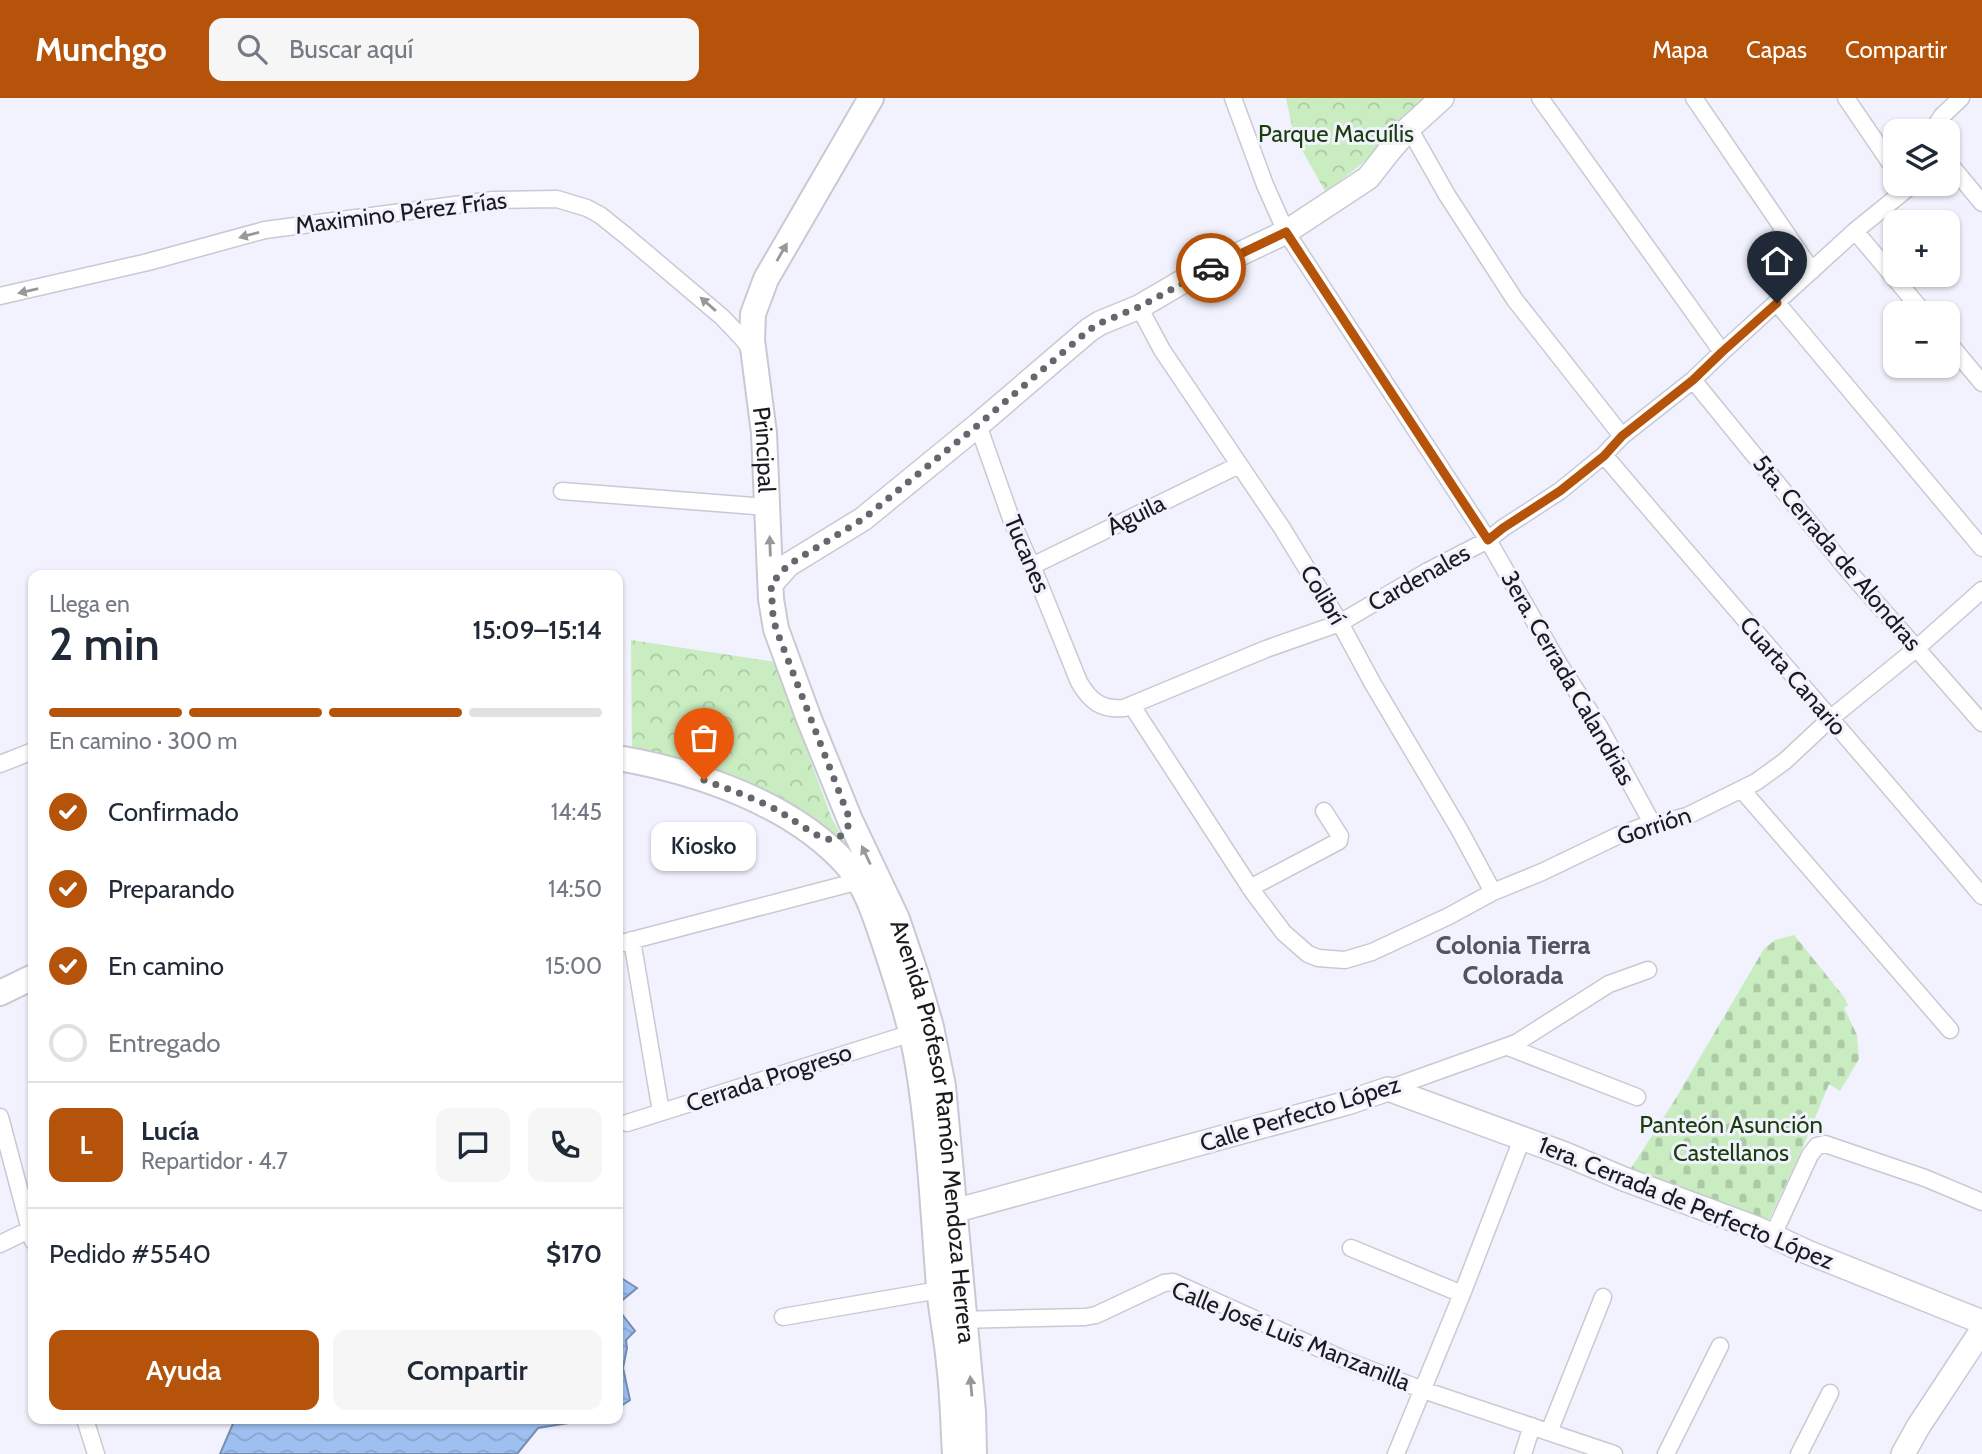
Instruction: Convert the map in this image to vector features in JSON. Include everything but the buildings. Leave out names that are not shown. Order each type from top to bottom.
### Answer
[{"type":"main road","name":"Principal","points":[[850,820],[773,616],[762,408],[752,340],[753,314],[761,292],[871,98]]},
{"type":"main road","name":"Avenida Profesor Ramón Mendoza Herrera","points":[[623,759],[662,768],[745,795],[783,814],[818,837],[859,881],[878,926],[912,1033],[944,1212],[954,1321],[973,1412],[974,1454]]},
{"type":"main road","points":[[818,837],[831,840],[837,838],[846,831],[850,820]]},
{"type":"main road","name":"Avenida Profesor Ramón Mendoza Herrera","points":[[850,820],[897,919],[931,1027],[943,1086],[944,1212],[940,1290],[954,1321],[950,1365],[956,1454]]},
{"type":"main road","points":[[0,993],[28,979]]},
{"type":"street","name":"3era. Cerrada Calandrias","points":[[1233,98],[1265,185],[1286,232],[1488,540],[1652,823]]},
{"type":"street","points":[[771,584],[788,565],[863,519],[1089,330],[1286,232],[1368,178],[1409,128],[1442,98]]},
{"type":"street","points":[[1540,98],[1722,352]]},
{"type":"street","points":[[1694,98],[1812,271]]},
{"type":"street","points":[[1846,98],[1883,152]]},
{"type":"street","points":[[1940,119],[1961,98]]},
{"type":"street","points":[[1409,128],[1462,219],[1515,300],[1622,436]]},
{"type":"street","points":[[1960,176],[1982,203]]},
{"type":"street","name":"Cardenales","points":[[1079,682],[1088,697],[1103,707],[1132,706],[1266,649],[1340,623],[1428,571],[1488,540],[1560,491],[1604,456],[1622,436],[1693,380],[1895,196]]},
{"type":"street","name":"Maximino Pérez Frías","points":[[0,296],[148,262],[278,228],[493,200],[557,199],[600,215],[722,317],[754,354]]},
{"type":"street","points":[[1854,231],[1914,301]]},
{"type":"street","points":[[1777,303],[1982,548]]},
{"type":"street","name":"Colibrí","points":[[1139,307],[1162,351],[1282,528],[1340,623],[1493,892]]},
{"type":"street","points":[[1960,356],[1982,383]]},
{"type":"street","name":"5ta. Cerrada de Alondras","points":[[1693,380],[1851,574],[1982,723]]},
{"type":"street","name":"Tucanes","points":[[978,425],[1013,524],[1079,682]]},
{"type":"street","name":"Cuarta Canario","points":[[1604,456],[1982,897]]},
{"type":"street","name":"Águila","points":[[1032,566],[1239,465]]},
{"type":"street","points":[[562,491],[768,507]]},
{"type":"street","name":"Gorrión","points":[[1132,706],[1250,888],[1284,933],[1308,954],[1318,958],[1345,960],[1372,952],[1493,892],[1617,836],[1652,823],[1687,816],[1742,790],[1771,773],[1831,718],[1917,648],[1982,590]]},
{"type":"street","points":[[0,764],[28,753]]},
{"type":"street","points":[[1742,790],[1950,1030]]},
{"type":"street","points":[[1250,888],[1339,841],[1340,836],[1324,811]]},
{"type":"street","points":[[661,1112],[625,942],[859,881]]},
{"type":"street","name":"Calle Perfecto López","points":[[944,1212],[1347,1103],[1388,1089],[1508,1047],[1609,984],[1648,970]]},
{"type":"street","name":"Cerrada Progreso","points":[[626,1123],[912,1033]]},
{"type":"street","points":[[1508,1047],[1637,1097]]},
{"type":"street","name":"1era. Cerrada de Perfecto López","points":[[1388,1089],[1773,1235],[1807,1252],[1982,1322]]},
{"type":"street","points":[[0,1117],[28,1218]]},
{"type":"street","points":[[1396,1454],[1522,1139]]},
{"type":"street","points":[[1773,1235],[1810,1155],[1817,1146],[1825,1144],[1925,1178],[1982,1202]]},
{"type":"street","points":[[0,1244],[28,1234]]},
{"type":"street","points":[[1351,1248],[1462,1294]]},
{"type":"street","name":"Calle José Luis Manzanilla","points":[[954,1321],[1085,1317],[1096,1315],[1164,1283],[1173,1282],[1345,1360],[1423,1390],[1614,1454]]},
{"type":"street","points":[[783,1317],[940,1290]]},
{"type":"street","points":[[1549,1432],[1603,1297]]},
{"type":"street","points":[[1903,1454],[1982,1330]]},
{"type":"street","points":[[1666,1454],[1720,1346]]},
{"type":"street","points":[[1799,1454],[1830,1393]]},
{"type":"street","points":[[87,1424],[96,1454]]},
{"type":"street","points":[[1523,1454],[1532,1426]]},
{"type":"green space","name":"Parque Macuílis","points":[[1286,98],[1428,98],[1367,159],[1325,191],[1294,136]]},
{"type":"green space","points":[[631,640],[782,663],[794,695],[796,722],[832,819],[853,857],[632,752]]},
{"type":"green space","name":"Panteón Asunción Castellanos","points":[[1794,935],[1844,997],[1848,1005],[1844,1008],[1857,1035],[1859,1059],[1840,1091],[1829,1084],[1765,1228],[1626,1176],[1673,1103],[1764,949],[1775,940]]},
{"type":"water","points":[[623,1279],[637,1288],[623,1300]]},
{"type":"water","points":[[623,1316],[635,1331],[626,1340],[623,1368]]},
{"type":"water","points":[[623,1368],[630,1400],[623,1405]]},
{"type":"water","points":[[233,1424],[562,1424],[538,1428],[517,1454],[220,1454]]},
{"type":"way so far","points":[[704,780],[774,808],[818,837],[831,840],[846,831],[850,820],[776,629],[771,584],[788,565],[863,519],[1089,330],[1139,307],[1211,268]]},
{"type":"place","name":"Kiosko","points":[[704,780]]},
{"type":"district","name":"Colonia Tierra Colorada","points":[[1513,960]]},
{"type":"route","points":[[1211,268],[1286,232],[1488,540],[1560,491],[1604,456],[1622,436],[1693,380],[1777,303]]}]
